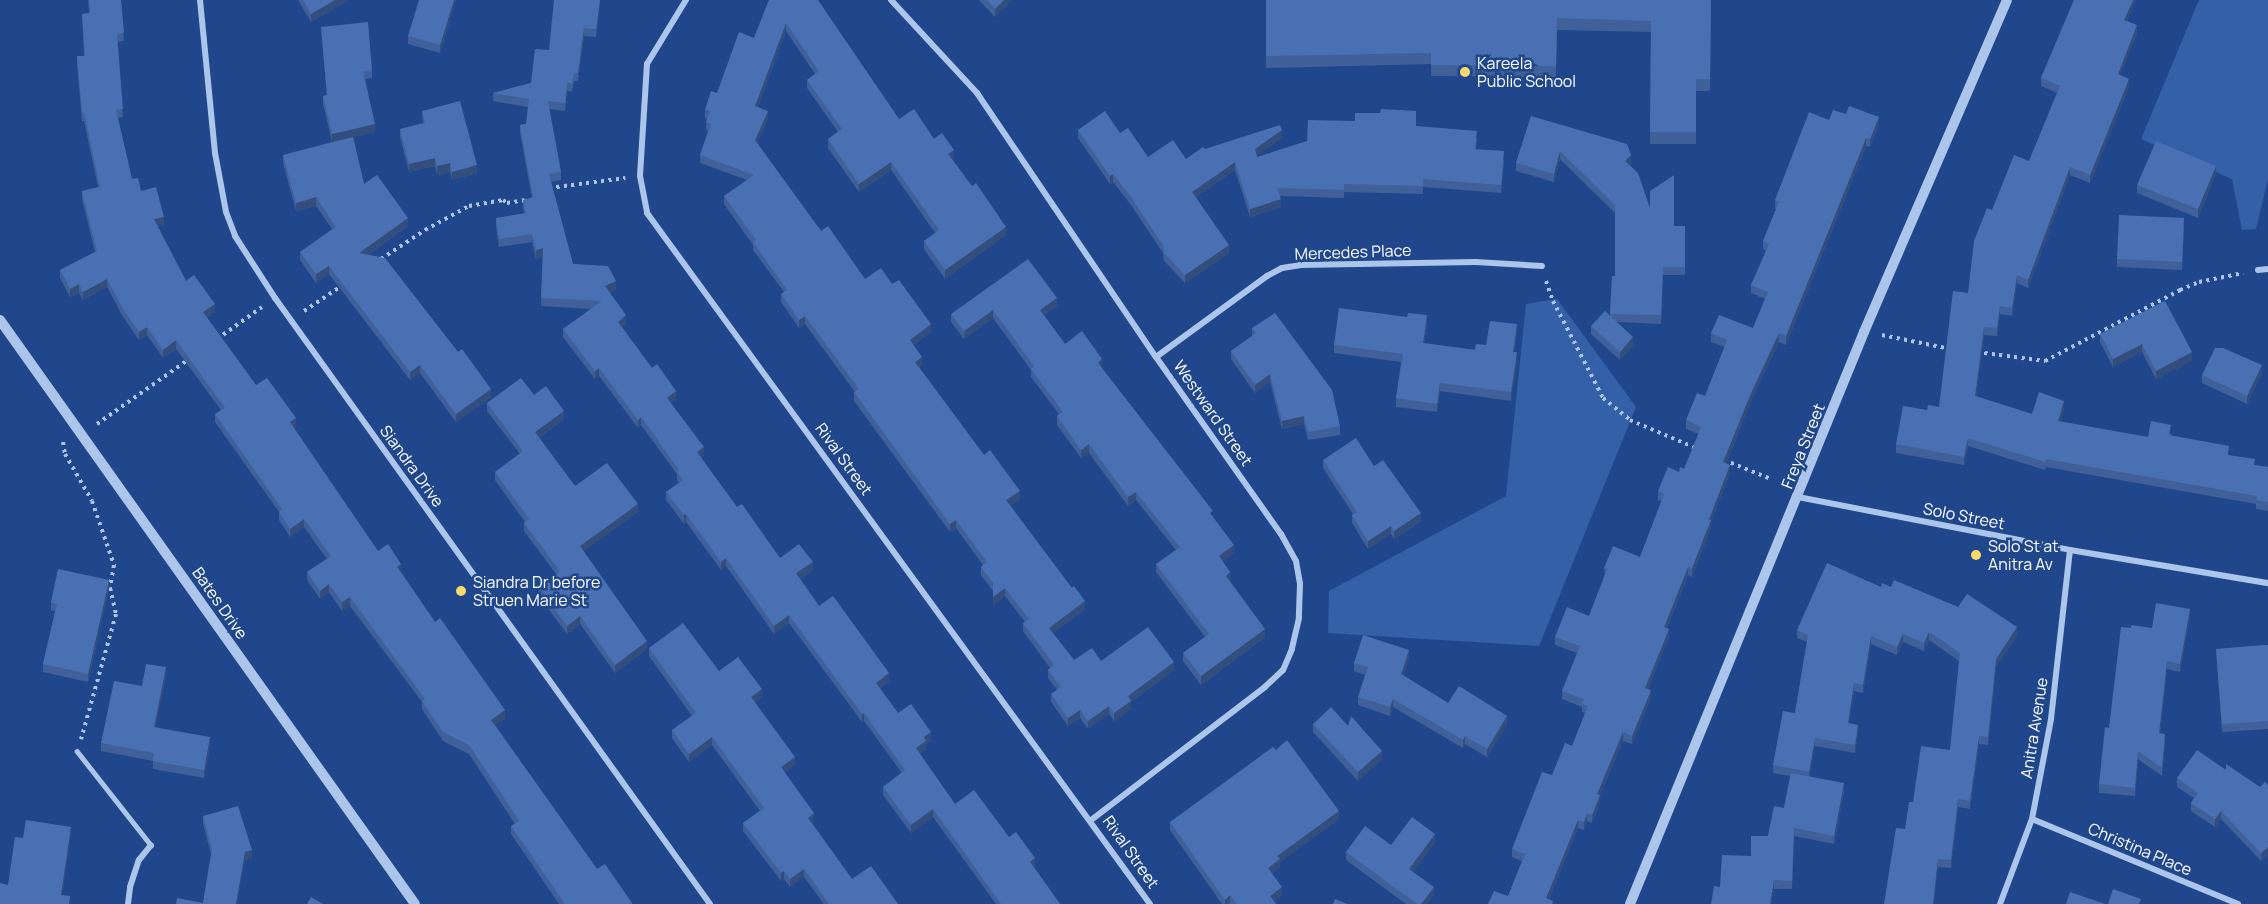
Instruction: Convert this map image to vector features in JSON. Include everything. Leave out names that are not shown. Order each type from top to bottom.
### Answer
[{"type":"street","name":"Siandra Drive","points":[[200,0],[215,153],[226,212],[235,236],[275,298],[710,904]]},
{"type":"street","name":"Rival Street","points":[[686,0],[647,64],[640,176],[647,213],[1150,904]]},
{"type":"street","name":"Westward Street","points":[[891,0],[977,93],[1156,357],[1281,534],[1296,561],[1300,584],[1299,618],[1292,649],[1283,669],[1271,681],[1091,820]]},
{"type":"street","name":"Freya Street","points":[[1630,904],[1864,332],[2007,0]]},
{"type":"street","name":"Mercedes Place","points":[[1156,357],[1267,276],[1282,268],[1300,265],[1476,262],[1542,266]]},
{"type":"street","points":[[2258,270],[2268,269]]},
{"type":"street","name":"Bates Drive","points":[[0,320],[415,904]]},
{"type":"street","name":"Solo Street","points":[[1798,497],[2070,550],[2268,584]]},
{"type":"street","name":"Anitra Avenue","points":[[2000,904],[2032,819],[2051,719],[2070,550]]},
{"type":"street","name":"Christina Place","points":[[2032,819],[2238,904]]},
{"type":"street","points":[[128,904],[139,860],[151,845]]},
{"type":"lane","points":[[77,751],[151,845]]},
{"type":"path","points":[[544,189],[606,180]]},
{"type":"path","points":[[377,262],[425,230],[469,206],[503,200],[507,202],[533,199]]},
{"type":"path","points":[[1542,266],[1552,301],[1603,398],[1630,420],[1709,453]]},
{"type":"path","points":[[1966,351],[2045,360],[2199,282],[2258,270]]},
{"type":"path","points":[[291,320],[349,281]]},
{"type":"path","points":[[207,346],[275,298]]},
{"type":"path","points":[[1898,338],[1954,350]]},
{"type":"path","points":[[83,435],[198,352]]},
{"type":"path","points":[[63,409],[62,430],[65,454],[92,501],[114,564],[110,588],[116,614],[77,751]]},
{"type":"path","points":[[1719,458],[1771,479]]},
{"type":"shaded area","points":[[2199,0],[2268,0],[2268,179],[2256,229],[2242,230],[2232,179],[2141,139]]},
{"type":"shaded area","points":[[1557,299],[1636,407],[1539,646],[1328,633],[1329,591],[1506,496],[1526,304]]},
{"type":"building","points":[[89,0],[121,0],[124,33],[117,34],[123,109],[116,110],[132,179],[138,178],[141,191],[156,187],[164,217],[154,219],[186,281],[194,275],[215,304],[203,312],[256,385],[267,378],[296,418],[290,422],[378,551],[388,544],[401,564],[397,567],[435,622],[440,618],[505,710],[491,720],[597,869],[605,864],[631,904],[565,904],[511,826],[519,821],[469,745],[443,732],[422,701],[425,699],[350,597],[342,602],[329,584],[320,591],[307,572],[331,556],[304,519],[290,529],[279,512],[282,509],[215,414],[225,408],[176,340],[163,350],[147,327],[139,332],[123,309],[107,279],[83,292],[79,284],[70,289],[60,270],[97,251],[82,191],[100,187],[84,112],[82,113],[77,56],[85,56],[82,14],[90,13]]},
{"type":"building","points":[[303,0],[335,0],[311,14]]},
{"type":"building","points":[[419,0],[454,0],[440,45],[408,36]]},
{"type":"building","points":[[554,0],[600,0],[596,29],[584,28],[578,73],[574,73],[572,83],[567,83],[565,103],[548,101],[561,172],[549,174],[573,264],[608,266],[616,281],[605,286],[626,315],[618,322],[652,368],[657,364],[676,391],[667,398],[704,447],[697,452],[737,507],[742,504],[780,558],[799,544],[813,562],[796,573],[819,606],[833,596],[889,673],[876,683],[898,713],[911,704],[931,732],[924,737],[926,741],[916,748],[955,804],[974,790],[1009,837],[1016,832],[1035,858],[1030,862],[1060,904],[1001,904],[933,809],[911,825],[883,787],[905,770],[789,615],[774,626],[726,558],[721,562],[686,514],[684,515],[666,492],[683,480],[677,472],[679,470],[641,417],[638,420],[599,368],[595,371],[563,329],[602,301],[541,298],[543,248],[536,250],[532,234],[499,239],[496,218],[526,213],[523,200],[533,197],[520,125],[526,124],[529,99],[493,93],[531,83],[535,49],[549,50]]},
{"type":"building","points":[[769,0],[818,0],[899,119],[914,109],[934,139],[942,133],[954,150],[948,154],[972,186],[976,183],[1006,227],[945,270],[924,241],[939,230],[891,162],[859,184],[828,139],[842,129],[807,80],[819,71],[786,23],[755,106],[768,111],[755,140],[821,231],[828,226],[865,279],[881,268],[892,284],[899,280],[931,324],[910,340],[922,357],[915,362],[984,455],[990,450],[1020,491],[1006,500],[1072,588],[1074,586],[1085,601],[1049,628],[1074,660],[1092,648],[1101,661],[1148,627],[1174,662],[1128,696],[1131,701],[1114,713],[1109,706],[1088,721],[1080,710],[1068,718],[1051,694],[1061,687],[1048,670],[1054,665],[1023,623],[1029,619],[1005,588],[993,597],[993,583],[981,567],[987,562],[956,520],[950,524],[854,392],[859,389],[805,316],[799,320],[781,294],[787,290],[753,242],[756,240],[724,196],[754,175],[700,155],[711,124],[706,122],[710,111],[705,110],[711,91],[717,93],[739,32],[754,38]]},
{"type":"building","points":[[987,0],[1004,0],[995,9]]},
{"type":"building","points":[[1266,0],[1711,0],[1710,79],[1696,79],[1696,132],[1650,132],[1651,21],[1557,18],[1556,66],[1431,65],[1431,53],[1266,56]]},
{"type":"building","points":[[2074,0],[2133,0],[2124,20],[2137,25],[2118,74],[2129,79],[2090,175],[2070,167],[2028,280],[2017,275],[2012,308],[2000,306],[1997,328],[1984,327],[1975,396],[2032,414],[2039,392],[2064,401],[2058,421],[2148,437],[2151,421],[2171,425],[2169,435],[2229,446],[2228,455],[2255,459],[2254,465],[2268,467],[2268,502],[2256,500],[2257,496],[2046,459],[2045,462],[1968,438],[1964,457],[1896,444],[1903,406],[1927,410],[1928,405],[1939,407],[1953,291],[1968,293],[1974,241],[1987,208],[1992,210],[2014,155],[2029,161],[2060,86],[2041,78]]},
{"type":"building","points":[[368,22],[372,70],[363,71],[375,124],[332,134],[323,96],[327,95],[321,27]]},
{"type":"building","points":[[460,101],[477,165],[452,172],[450,163],[437,166],[435,158],[409,164],[400,129],[425,123],[422,111]]},
{"type":"building","points":[[1849,106],[1879,117],[1870,139],[1866,138],[1786,336],[1779,333],[1723,462],[1730,465],[1692,568],[1688,567],[1664,627],[1669,629],[1645,688],[1651,690],[1632,736],[1623,732],[1597,794],[1600,795],[1592,815],[1587,813],[1584,822],[1578,820],[1546,898],[1553,901],[1552,904],[1488,904],[1494,891],[1508,896],[1525,854],[1512,849],[1542,772],[1552,775],[1565,743],[1572,746],[1588,706],[1582,704],[1584,699],[1562,691],[1580,646],[1555,637],[1567,607],[1589,616],[1613,546],[1640,557],[1664,494],[1658,491],[1668,467],[1679,472],[1680,467],[1684,469],[1701,427],[1686,420],[1697,393],[1705,396],[1727,340],[1711,333],[1719,315],[1753,328],[1768,292],[1751,285],[1769,244],[1763,241],[1779,202],[1775,200],[1809,112],[1829,120],[1833,110],[1846,114]]},
{"type":"building","points":[[1381,109],[1416,111],[1416,126],[1477,131],[1475,149],[1504,151],[1501,185],[1423,179],[1423,186],[1344,184],[1344,190],[1277,188],[1281,199],[1250,209],[1235,162],[1192,192],[1229,245],[1185,275],[1164,253],[1163,245],[1131,197],[1113,174],[1110,176],[1078,130],[1105,111],[1120,133],[1128,128],[1148,157],[1173,140],[1186,159],[1203,147],[1205,149],[1280,125],[1282,130],[1255,149],[1257,157],[1307,141],[1308,120],[1355,121],[1355,113],[1380,113]]},
{"type":"building","points":[[1531,116],[1627,144],[1631,155],[1625,161],[1638,173],[1650,208],[1650,191],[1674,175],[1674,226],[1685,226],[1685,267],[1663,267],[1661,315],[1610,314],[1612,276],[1615,276],[1615,205],[1560,151],[1554,174],[1516,163]]},
{"type":"building","points":[[353,137],[364,184],[377,175],[408,218],[359,253],[385,258],[458,352],[462,349],[491,389],[456,414],[420,365],[410,372],[329,266],[316,274],[300,252],[336,227],[316,197],[296,203],[283,155]]},
{"type":"building","points":[[2156,141],[2216,166],[2198,209],[2137,185]]},
{"type":"building","points":[[2119,215],[2184,218],[2182,262],[2117,259]]},
{"type":"building","points":[[1028,259],[1057,298],[1040,310],[1065,344],[1082,331],[1102,359],[1098,363],[1213,511],[1210,513],[1234,545],[1219,556],[1230,572],[1226,576],[1265,629],[1201,676],[1183,653],[1209,634],[1156,564],[1180,547],[1136,492],[1128,497],[1089,444],[1081,450],[1057,416],[1063,412],[1031,369],[1034,366],[993,310],[964,331],[951,314]]},
{"type":"building","points":[[2165,301],[2192,352],[2156,371],[2142,344],[2113,359],[2100,334]]},
{"type":"building","points":[[1339,308],[1407,317],[1408,313],[1427,315],[1423,343],[1475,350],[1476,344],[1486,345],[1490,321],[1517,324],[1513,352],[1517,352],[1511,392],[1440,383],[1437,404],[1396,398],[1403,354],[1334,345]]},
{"type":"building","points":[[1605,311],[1633,337],[1620,352],[1591,326]]},
{"type":"building","points":[[1275,313],[1332,390],[1340,426],[1308,432],[1304,416],[1282,421],[1270,374],[1255,385],[1231,351],[1256,333],[1252,328]]},
{"type":"building","points":[[2215,348],[2223,348],[2262,365],[2247,396],[2202,375]]},
{"type":"building","points":[[521,378],[534,395],[546,386],[564,411],[535,432],[575,486],[607,463],[638,504],[580,546],[647,641],[615,665],[580,616],[567,626],[538,586],[560,571],[524,523],[529,519],[495,472],[523,451],[487,403]]},
{"type":"building","points":[[1356,438],[1374,466],[1383,460],[1421,513],[1394,531],[1391,526],[1368,541],[1352,515],[1357,512],[1323,460]]},
{"type":"building","points":[[1827,563],[1881,587],[1882,583],[1891,587],[1894,580],[1958,607],[1967,594],[2017,627],[1996,659],[1988,737],[1979,736],[1970,801],[1958,799],[1951,860],[1938,859],[1933,904],[1884,904],[1896,828],[1905,829],[1909,802],[1913,802],[1921,746],[1950,750],[1960,653],[1929,632],[1924,643],[1903,634],[1897,647],[1871,636],[1863,685],[1854,683],[1848,723],[1858,725],[1855,745],[1815,738],[1809,772],[1773,765],[1783,711],[1795,713],[1808,635],[1797,630]]},
{"type":"building","points":[[58,569],[109,580],[88,674],[43,664],[57,604],[51,602]]},
{"type":"building","points":[[2156,603],[2190,609],[2180,664],[2167,661],[2159,733],[2165,734],[2162,768],[2138,751],[2135,788],[2099,784],[2105,727],[2109,728],[2121,627],[2131,628],[2131,625],[2152,628]]},
{"type":"building","points":[[683,623],[719,671],[738,657],[762,689],[751,697],[795,757],[781,767],[814,813],[808,818],[852,879],[871,866],[898,904],[829,904],[804,869],[790,879],[784,871],[781,873],[743,823],[764,808],[712,737],[689,754],[672,730],[696,713],[649,648]]},
{"type":"building","points":[[1363,635],[1409,650],[1401,674],[1448,703],[1459,686],[1507,716],[1487,749],[1465,736],[1463,740],[1393,699],[1390,707],[1358,697],[1368,667],[1354,663]]},
{"type":"building","points":[[2268,645],[2268,721],[2222,724],[2216,649]]},
{"type":"building","points":[[146,664],[166,667],[154,727],[210,737],[204,770],[153,761],[154,753],[101,743],[114,681],[142,686]]},
{"type":"building","points":[[1331,707],[1348,726],[1351,716],[1382,751],[1358,772],[1313,724]]},
{"type":"building","points":[[1287,740],[1339,811],[1277,856],[1280,859],[1268,868],[1282,887],[1270,896],[1276,904],[1237,904],[1230,895],[1225,900],[1170,822],[1273,747],[1276,750]]},
{"type":"building","points":[[2197,750],[2226,770],[2226,764],[2260,787],[2265,782],[2268,785],[2268,847],[2261,853],[2221,811],[2215,819],[2191,803],[2198,793],[2177,778]]},
{"type":"building","points":[[1791,773],[1844,783],[1834,836],[1794,828],[1792,881],[1774,880],[1770,904],[1711,904],[1714,886],[1720,887],[1722,855],[1751,856],[1751,836],[1768,836],[1774,806],[1784,808]]},
{"type":"building","points":[[238,806],[252,850],[245,852],[236,904],[176,904],[177,898],[203,903],[212,849],[203,816]]},
{"type":"building","points":[[1412,817],[1435,834],[1409,869],[1434,887],[1421,904],[1417,904],[1346,852],[1365,826],[1391,845]]},
{"type":"building","points":[[26,820],[71,827],[61,895],[70,896],[69,904],[0,904],[0,883],[8,885],[15,837],[23,838]]},
{"type":"building","points":[[2113,889],[2141,899],[2139,904],[2108,904]]},
{"type":"building","points":[[2070,892],[2105,904],[2066,904]]},
{"type":"building","points":[[311,897],[323,904],[307,904]]},
{"type":"building","points":[[1335,899],[1347,904],[1333,904]]},
{"type":"place","name":"Kareela Public School","points":[[1465,72]]},
{"type":"place","name":"Solo St at Anitra Av","points":[[1976,555]]},
{"type":"place","name":"Siandra Dr before Struen Marie St","points":[[461,591]]}]
